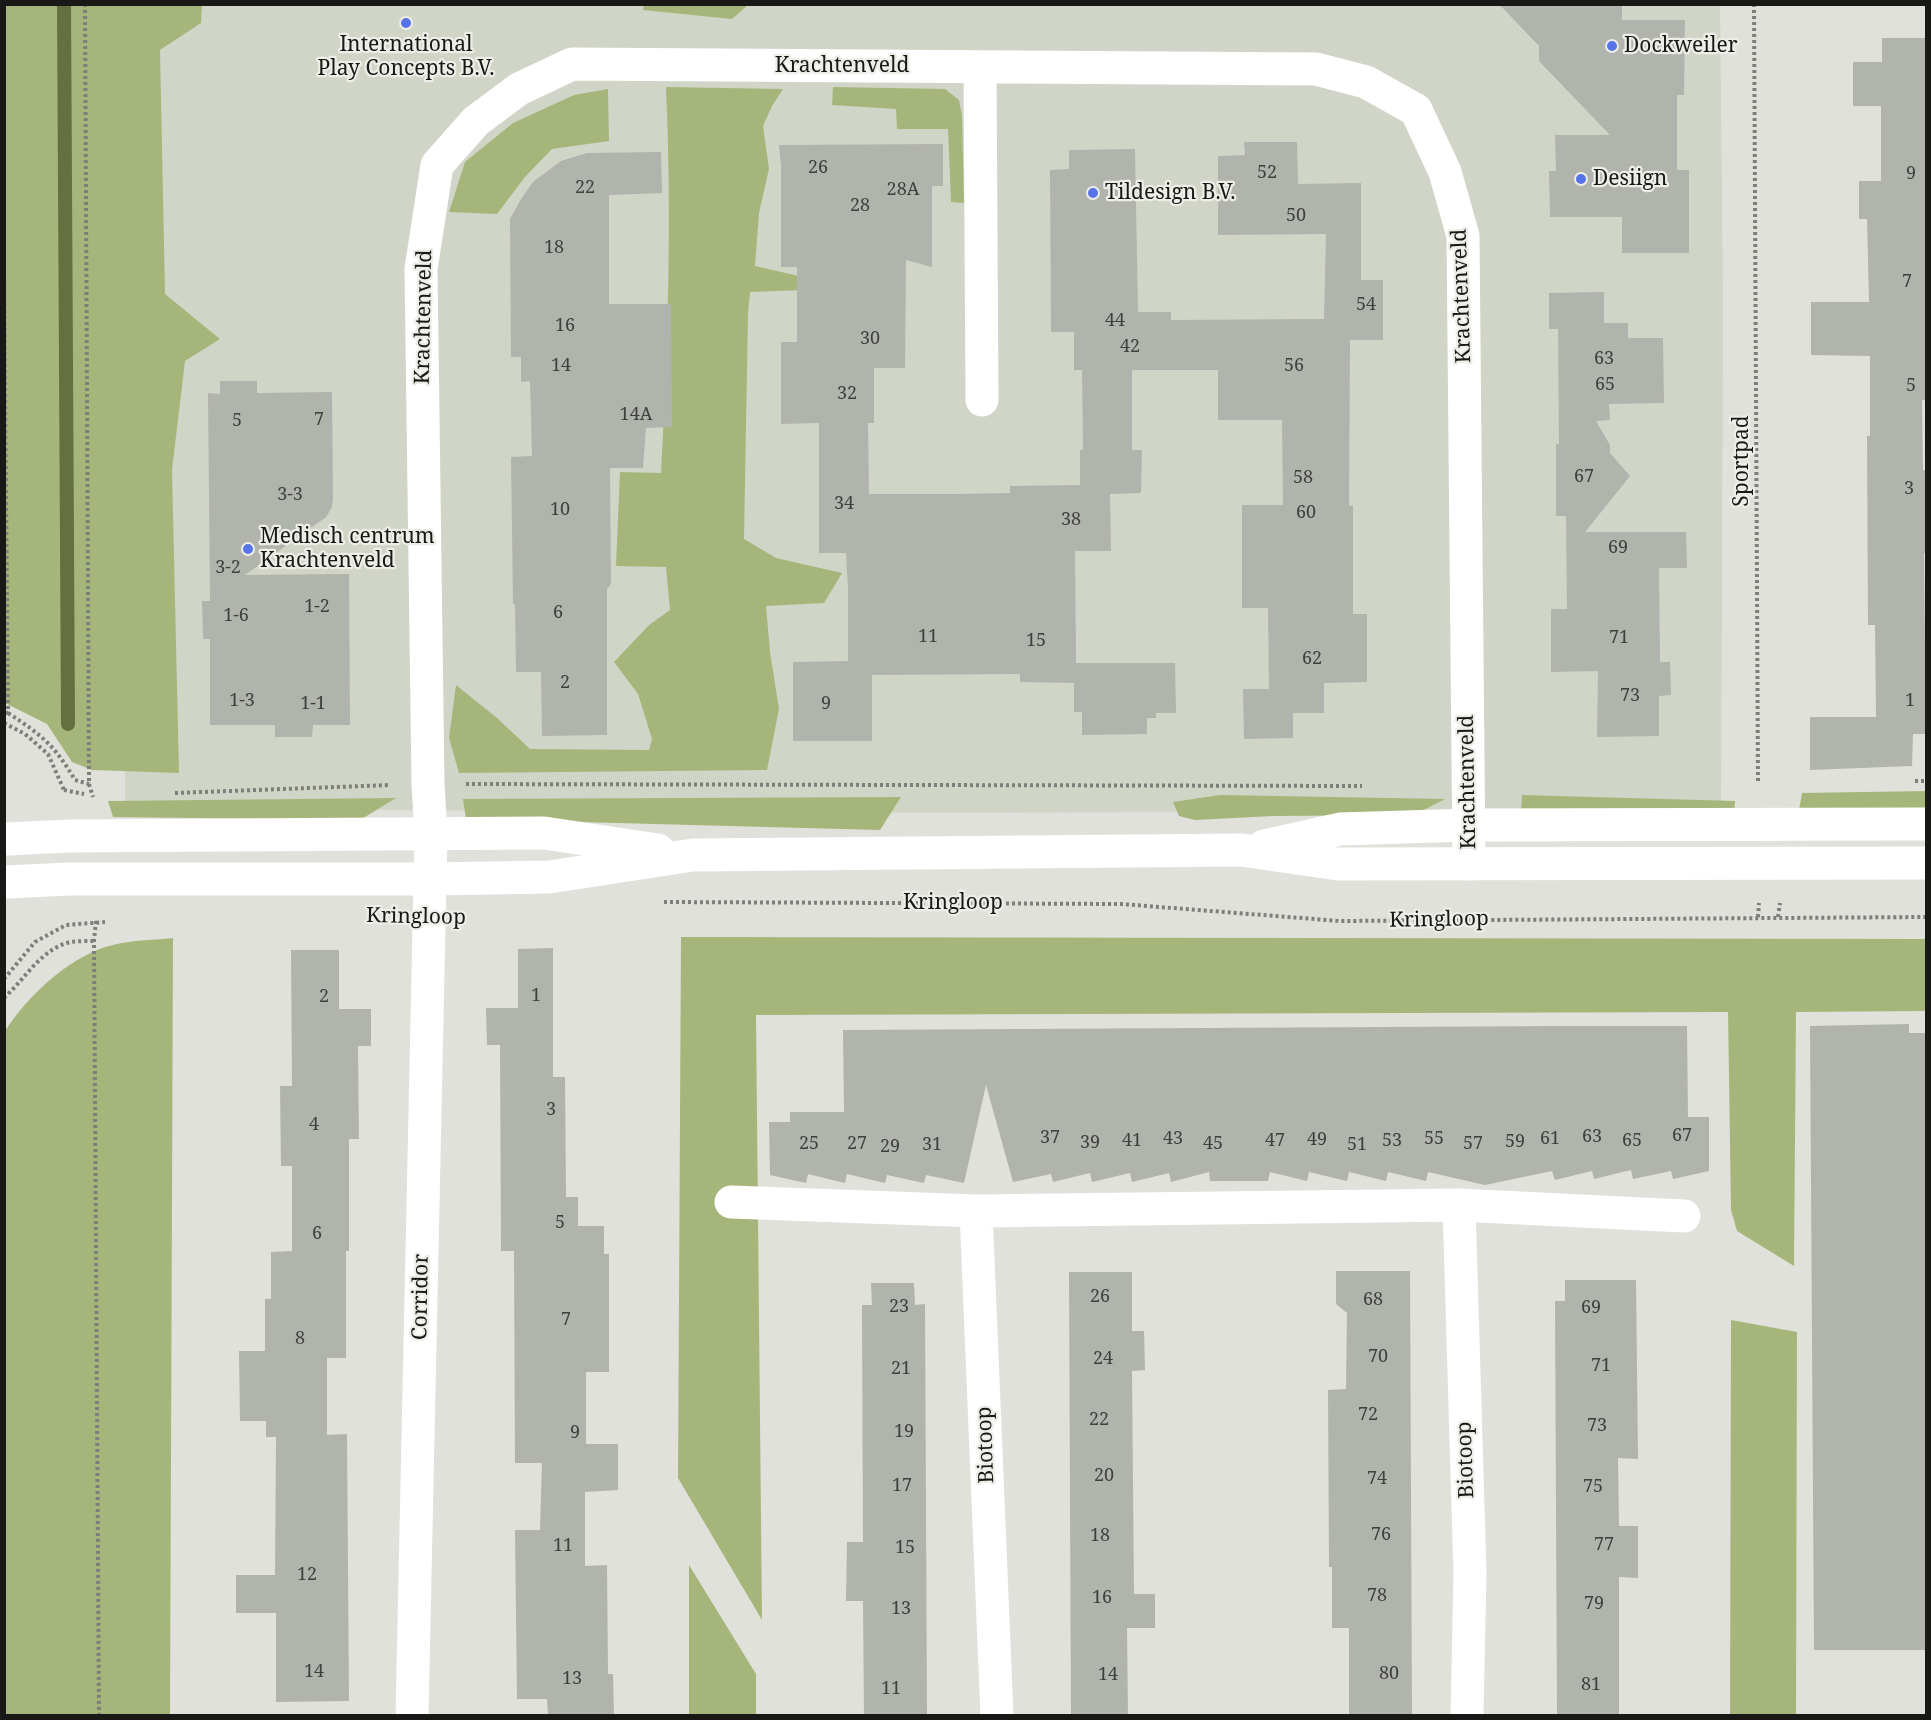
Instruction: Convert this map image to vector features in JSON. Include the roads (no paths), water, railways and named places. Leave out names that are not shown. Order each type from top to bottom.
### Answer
[{"type":"street","name":"Krachtenveld","points":[[431,833],[428,784],[421,269],[437,165],[476,121],[519,89],[572,64],[1316,69],[1366,82],[1416,110],[1445,172],[1463,236],[1468,864]]},
{"type":"street","points":[[980,67],[982,400]]},
{"type":"street","name":"Kringloop","points":[[1242,850],[1340,829],[1469,825],[1926,824]]},
{"type":"street","name":"Corridor","points":[[412,1716],[431,833]]},
{"type":"street","name":"Kringloop","points":[[6,835],[544,833],[693,855]]},
{"type":"street","points":[[5,884],[9,861],[6,835]]},
{"type":"street","name":"Kringloop","points":[[5,884],[86,879],[430,879],[549,876],[693,855],[1242,850],[1338,864],[1926,863]]},
{"type":"street","points":[[731,1202],[976,1211],[1459,1204],[1684,1216]]},
{"type":"street","name":"Biotoop","points":[[1459,1204],[1470,1573],[1467,1716]]},
{"type":"street","name":"Biotoop","points":[[976,1211],[997,1716]]},
{"type":"waterway","points":[[64,4],[68,724]]},
{"type":"place","name":"International Play Concepts B.V.","points":[[406,23]]},
{"type":"place","name":"Dockweiler","points":[[1612,46]]},
{"type":"place","name":"Desiign","points":[[1581,179]]},
{"type":"place","name":"Tildesign B.V.","points":[[1093,193]]},
{"type":"place","name":"Medisch centrum Krachtenveld","points":[[248,549]]}]
